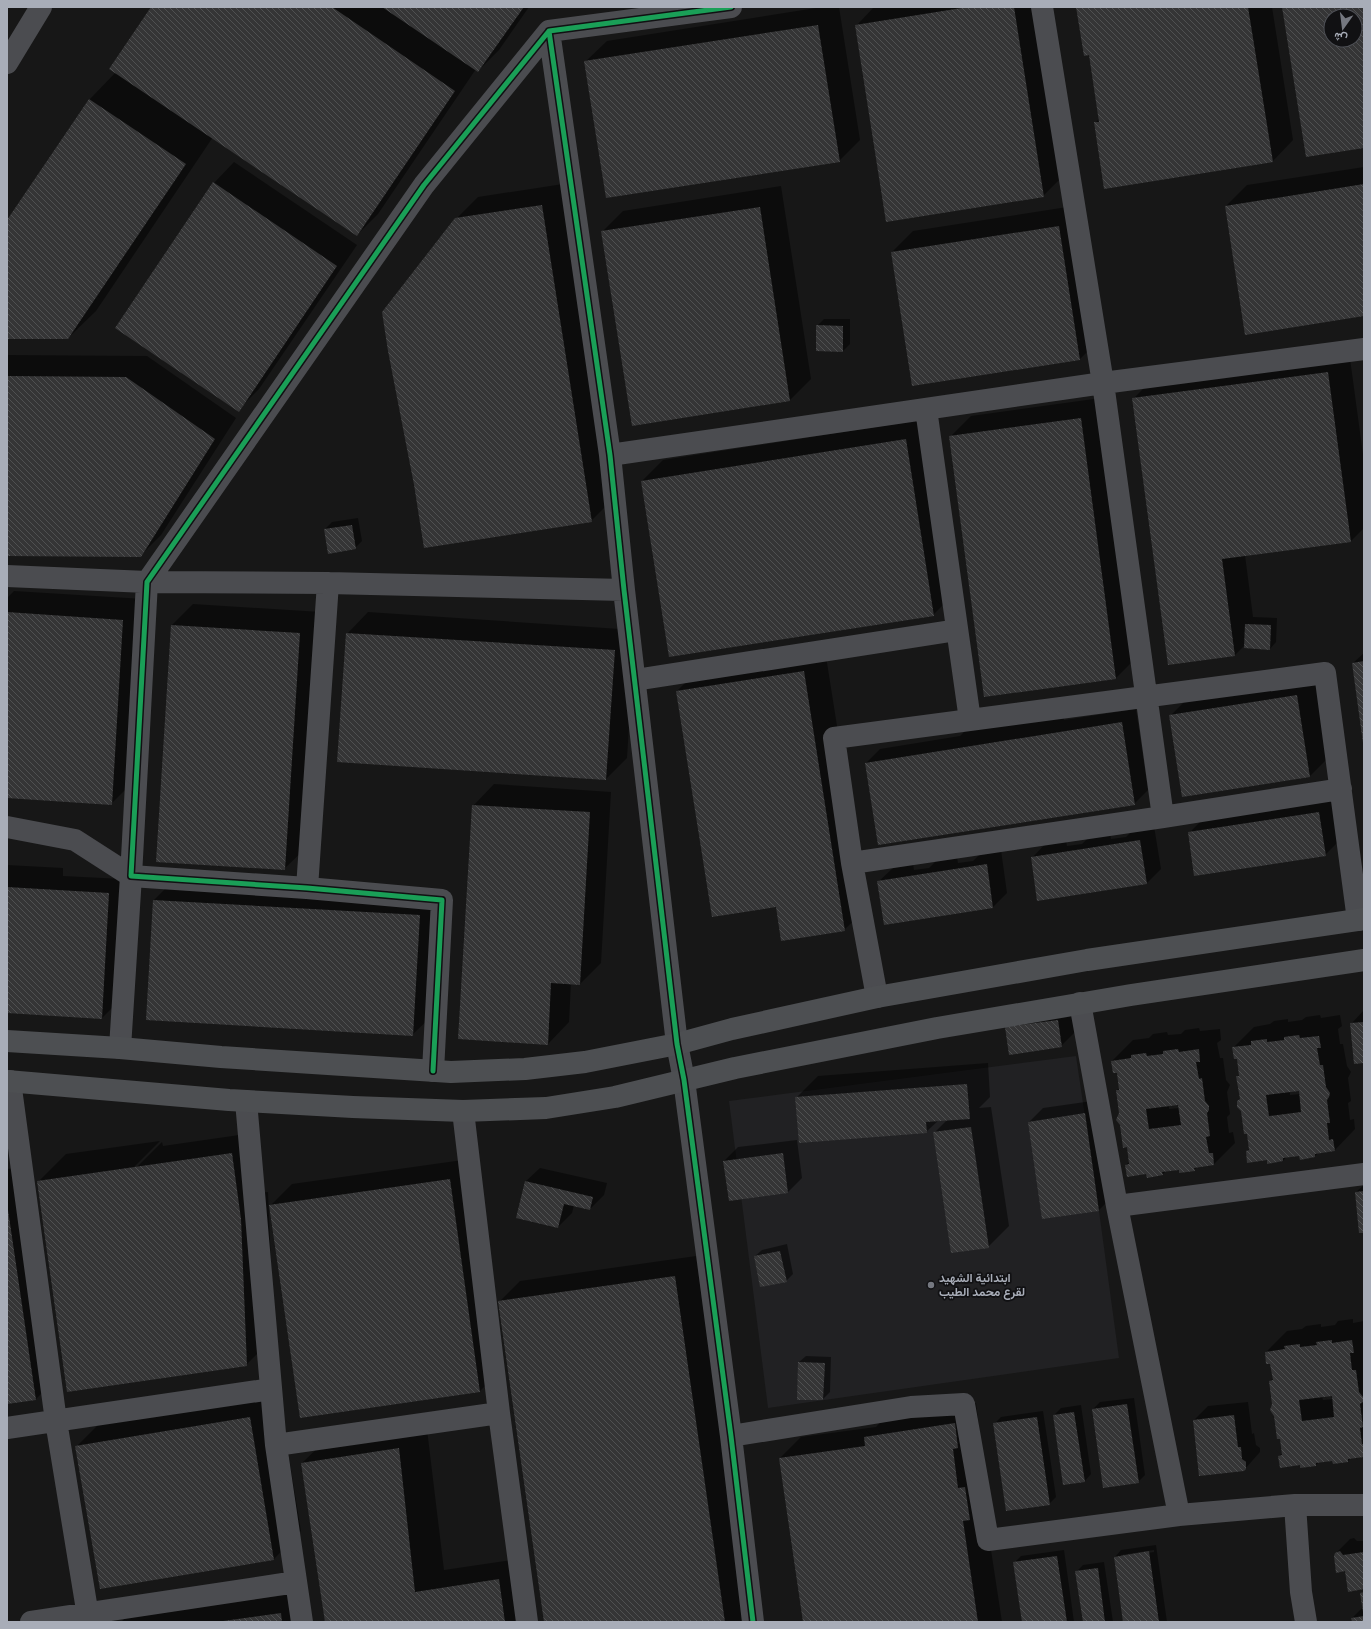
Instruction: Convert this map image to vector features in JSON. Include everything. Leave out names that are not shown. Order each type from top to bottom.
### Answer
[{"type":"main road","points":[[7,1041],[451,1072],[525,1069],[585,1062],[677,1044],[732,1029],[877,997],[1087,960],[1361,919]]},
{"type":"main road","points":[[9,1081],[246,1101],[354,1107],[463,1111],[546,1108],[615,1097],[735,1068],[900,1035],[1080,1003],[1364,960]]},
{"type":"street","points":[[7,63],[16,37],[41,7]]},
{"type":"street","points":[[120,1048],[147,582],[424,185],[549,31],[732,7]]},
{"type":"street","points":[[1042,7],[1103,383],[1164,817]]},
{"type":"street","points":[[549,31],[610,455],[634,680],[677,1044],[684,1080],[731,1436],[753,1622]]},
{"type":"street","points":[[610,455],[1103,383],[1364,349]]},
{"type":"street","points":[[926,409],[970,720]]},
{"type":"street","points":[[7,576],[147,582],[328,583],[624,590]]},
{"type":"street","points":[[307,888],[328,583]]},
{"type":"street","points":[[634,680],[957,630]]},
{"type":"street","points":[[877,997],[852,863],[834,738],[1325,673],[1361,919]]},
{"type":"street","points":[[852,863],[1164,817],[1341,789]]},
{"type":"street","points":[[7,827],[75,840],[131,876],[307,888],[442,900],[433,1071]]},
{"type":"street","points":[[1080,1003],[1117,1206],[1179,1515]]},
{"type":"street","points":[[9,1081],[56,1421],[88,1618]]},
{"type":"street","points":[[246,1101],[276,1445],[302,1622]]},
{"type":"street","points":[[463,1111],[499,1413],[527,1622]]},
{"type":"street","points":[[1117,1206],[1364,1174]]},
{"type":"street","points":[[7,1428],[271,1389]]},
{"type":"street","points":[[731,1436],[911,1407],[964,1404],[988,1540],[1179,1515],[1295,1505],[1364,1505]]},
{"type":"street","points":[[276,1445],[499,1413]]},
{"type":"street","points":[[1295,1505],[1301,1592],[1306,1622]]},
{"type":"street","points":[[31,1622],[88,1618],[296,1582]]},
{"type":"shaded area","name":"ابتدائية الشهيد لقرع محمد الطيب","points":[[1076,1056],[1119,1358],[768,1408],[729,1101]]},
{"type":"building","points":[[151,7],[332,7],[455,91],[357,236],[109,69]]},
{"type":"building","points":[[382,7],[524,7],[478,72]]},
{"type":"building","points":[[968,7],[1014,7],[1044,197],[886,222],[855,25]]},
{"type":"building","points":[[1076,7],[1248,7],[1273,162],[1104,189],[1094,122],[1099,122],[1089,55],[1084,56]]},
{"type":"building","points":[[1282,7],[1364,7],[1364,148],[1306,157]]},
{"type":"building","points":[[818,25],[840,162],[606,198],[584,61]]},
{"type":"building","points":[[89,99],[186,164],[68,339],[7,339],[7,220]]},
{"type":"building","points":[[213,182],[337,266],[239,412],[115,328]]},
{"type":"building","points":[[1364,184],[1364,316],[1245,335],[1225,206]]},
{"type":"building","points":[[542,205],[592,522],[424,548],[382,312],[455,218]]},
{"type":"building","points":[[760,207],[790,401],[632,426],[601,231]]},
{"type":"building","points":[[1059,226],[1080,360],[912,386],[891,252]]},
{"type":"building","points":[[816,325],[843,326],[843,352],[816,351]]},
{"type":"building","points":[[1328,372],[1351,542],[1222,559],[1235,656],[1168,665],[1132,398]]},
{"type":"building","points":[[7,376],[126,377],[215,439],[141,557],[7,556]]},
{"type":"building","points":[[1081,418],[1116,679],[984,697],[949,436]]},
{"type":"building","points":[[906,439],[934,616],[669,657],[641,481]]},
{"type":"building","points":[[352,525],[356,549],[328,554],[324,529]]},
{"type":"building","points":[[7,612],[123,620],[112,805],[7,798]]},
{"type":"building","points":[[1245,624],[1271,625],[1270,650],[1244,648]]},
{"type":"building","points":[[171,625],[300,633],[285,870],[156,862]]},
{"type":"building","points":[[346,633],[615,650],[606,780],[337,762]]},
{"type":"building","points":[[1364,661],[1364,743],[1363,743],[1352,663]]},
{"type":"building","points":[[804,671],[845,931],[781,941],[776,907],[712,917],[676,691]]},
{"type":"building","points":[[1297,695],[1310,777],[1182,797],[1169,715]]},
{"type":"building","points":[[1122,722],[1135,805],[878,845],[865,763]]},
{"type":"building","points":[[472,805],[590,812],[580,985],[551,983],[548,1045],[458,1039]]},
{"type":"building","points":[[1319,812],[1326,856],[1194,876],[1188,832]]},
{"type":"building","points":[[1140,840],[1147,884],[1037,901],[1031,857]]},
{"type":"building","points":[[987,864],[993,908],[884,925],[877,881]]},
{"type":"building","points":[[7,887],[109,893],[102,1019],[7,1013]]},
{"type":"building","points":[[153,900],[420,915],[413,1036],[146,1020]]},
{"type":"building","points":[[1058,1020],[1062,1047],[1009,1055],[1005,1027]]},
{"type":"building","points":[[1364,1022],[1364,1063],[1354,1064],[1350,1023]]},
{"type":"building","points":[[1299,1035],[1300,1038],[1319,1036],[1321,1048],[1317,1048],[1320,1065],[1323,1065],[1326,1087],[1330,1093],[1327,1100],[1330,1123],[1327,1123],[1329,1140],[1333,1139],[1335,1151],[1315,1154],[1315,1157],[1300,1160],[1299,1156],[1283,1158],[1283,1161],[1267,1164],[1267,1160],[1247,1163],[1246,1151],[1249,1150],[1247,1134],[1244,1134],[1241,1111],[1237,1107],[1237,1101],[1240,1099],[1236,1076],[1239,1076],[1237,1059],[1234,1059],[1232,1047],[1251,1045],[1251,1041],[1267,1039],[1267,1042],[1284,1040],[1284,1037]],"holes":[[[1299,1091],[1301,1112],[1269,1116],[1266,1095]]]},
{"type":"building","points":[[1178,1049],[1179,1052],[1199,1049],[1200,1062],[1196,1062],[1199,1079],[1202,1078],[1205,1101],[1209,1106],[1207,1113],[1210,1136],[1206,1137],[1209,1153],[1213,1153],[1214,1165],[1194,1168],[1195,1171],[1179,1173],[1179,1170],[1162,1172],[1163,1175],[1147,1178],[1146,1174],[1127,1177],[1125,1165],[1129,1164],[1127,1147],[1123,1148],[1120,1125],[1116,1120],[1119,1113],[1116,1090],[1119,1090],[1117,1073],[1113,1073],[1111,1061],[1131,1058],[1131,1055],[1146,1053],[1147,1056],[1163,1054],[1163,1051]],"holes":[[[1178,1105],[1181,1125],[1149,1129],[1146,1109]]]},
{"type":"building","points":[[967,1084],[970,1119],[926,1122],[927,1133],[799,1143],[795,1097]]},
{"type":"building","points":[[1085,1113],[1099,1211],[1042,1219],[1028,1122]]},
{"type":"building","points":[[971,1127],[989,1248],[951,1253],[933,1132]]},
{"type":"building","points":[[232,1153],[241,1219],[247,1366],[67,1392],[37,1181]]},
{"type":"building","points":[[783,1153],[788,1193],[729,1201],[723,1161]]},
{"type":"building","points":[[450,1179],[480,1392],[300,1418],[269,1205]]},
{"type":"building","points":[[525,1181],[593,1197],[590,1210],[564,1204],[558,1228],[516,1218]]},
{"type":"building","points":[[1364,1191],[1364,1233],[1359,1233],[1355,1192]]},
{"type":"building","points":[[7,1203],[36,1400],[7,1404]]},
{"type":"building","points":[[780,1251],[787,1282],[760,1287],[754,1256]]},
{"type":"building","points":[[675,1276],[725,1622],[544,1622],[498,1301]]},
{"type":"building","points":[[1332,1340],[1332,1343],[1352,1340],[1354,1353],[1350,1353],[1352,1370],[1356,1370],[1359,1392],[1363,1397],[1363,1402],[1360,1404],[1363,1427],[1360,1428],[1362,1444],[1364,1444],[1364,1457],[1348,1459],[1348,1462],[1333,1464],[1332,1461],[1316,1463],[1316,1466],[1300,1468],[1300,1465],[1280,1468],[1278,1456],[1282,1455],[1280,1439],[1277,1439],[1274,1416],[1270,1410],[1272,1404],[1269,1381],[1273,1380],[1270,1364],[1266,1364],[1265,1352],[1285,1349],[1284,1346],[1300,1344],[1300,1347],[1317,1345],[1316,1342]],"holes":[[[1332,1396],[1334,1417],[1302,1421],[1299,1400]]]},
{"type":"building","points":[[798,1362],[825,1363],[823,1400],[797,1400]]},
{"type":"building","points":[[1127,1404],[1139,1483],[1103,1488],[1092,1409]]},
{"type":"building","points":[[1074,1412],[1085,1482],[1063,1485],[1053,1415]]},
{"type":"building","points":[[1234,1415],[1238,1447],[1241,1447],[1242,1459],[1246,1462],[1246,1469],[1244,1471],[1199,1476],[1193,1420]]},
{"type":"building","points":[[250,1417],[274,1560],[100,1589],[75,1446]]},
{"type":"building","points":[[1037,1417],[1050,1505],[1006,1511],[993,1423]]},
{"type":"building","points":[[955,1423],[958,1448],[953,1449],[958,1488],[965,1487],[970,1520],[963,1521],[978,1622],[803,1622],[779,1458],[865,1446],[864,1437]]},
{"type":"building","points":[[399,1448],[415,1592],[499,1579],[505,1622],[325,1622],[301,1463]]},
{"type":"building","points":[[1149,1551],[1159,1622],[1123,1622],[1114,1557]]},
{"type":"building","points":[[1340,1551],[1343,1555],[1364,1552],[1364,1589],[1348,1592],[1345,1571],[1336,1573],[1334,1556],[1335,1553]]},
{"type":"building","points":[[1057,1556],[1067,1622],[1022,1622],[1013,1562]]},
{"type":"building","points":[[1098,1568],[1105,1622],[1083,1622],[1075,1571]]},
{"type":"building","points":[[1364,1592],[1364,1612],[1363,1612],[1360,1593]]},
{"type":"building","points":[[281,1613],[282,1622],[223,1622],[223,1621]]},
{"type":"building","points":[[1364,1616],[1364,1622],[1352,1622],[1351,1618]]},
{"type":"cycle path","points":[[433,1071],[442,900],[307,888],[131,876],[147,582],[424,185],[549,31],[731,7]]},
{"type":"cycle path","points":[[549,31],[610,455],[624,590],[677,1044],[684,1080],[731,1436],[753,1622]]},
{"type":"place","name":"ابتدائية الشهيد لقرع محمد الطيب","points":[[931,1285]]}]
